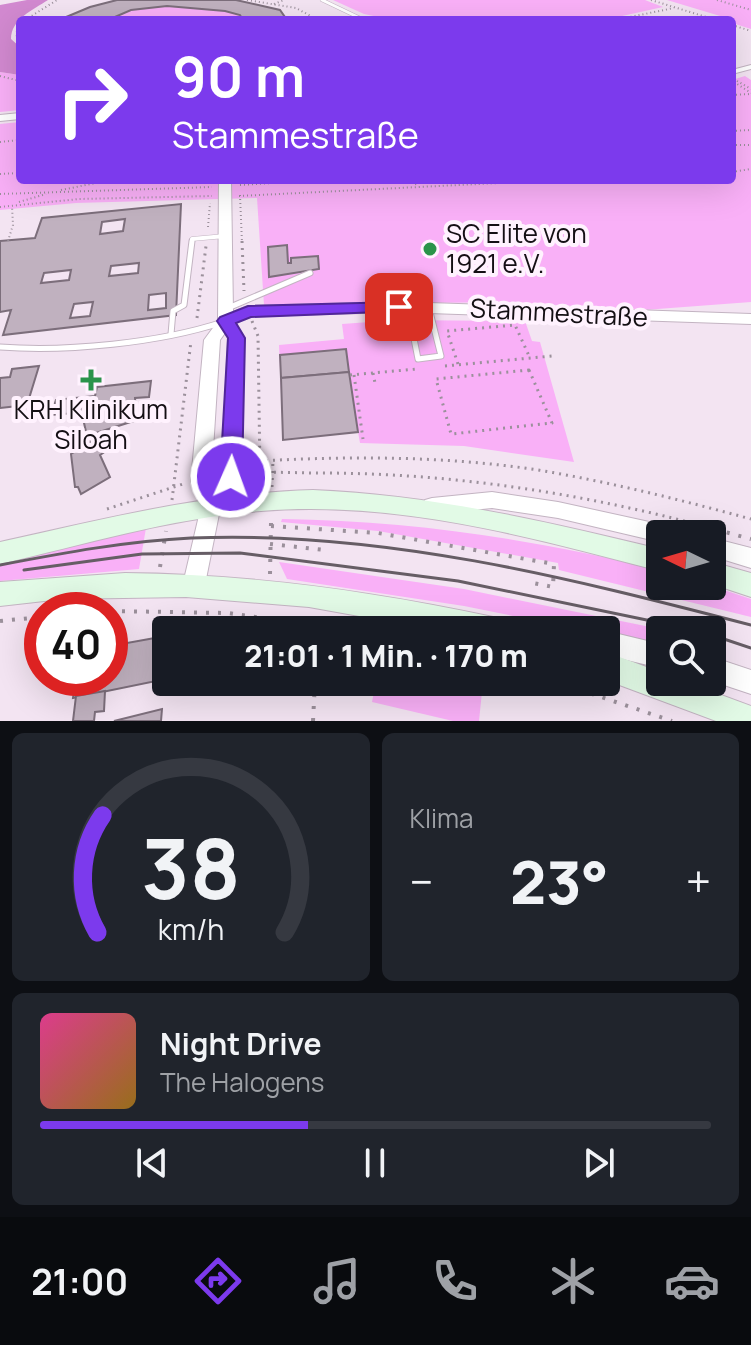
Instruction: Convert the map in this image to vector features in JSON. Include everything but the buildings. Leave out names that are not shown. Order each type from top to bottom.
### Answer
[{"type":"main road","points":[[0,553],[211,507],[272,501],[358,501],[531,528],[646,557]]},
{"type":"main road","points":[[726,577],[751,585]]},
{"type":"main road","points":[[0,594],[157,583],[194,584],[333,597],[425,616]]},
{"type":"main road","points":[[620,671],[751,720]]},
{"type":"street","points":[[194,584],[211,507],[231,477],[236,338],[225,315],[225,186]]},
{"type":"street","name":"Stammestraße","points":[[225,315],[248,311],[429,308],[751,319]]},
{"type":"street","points":[[211,507],[201,481],[212,340],[225,315]]},
{"type":"street","points":[[417,508],[492,500],[558,510],[646,530]]},
{"type":"street","points":[[726,551],[751,558]]},
{"type":"street","points":[[620,646],[646,653]]},
{"type":"street","points":[[726,674],[751,682]]},
{"type":"lane","points":[[322,0],[356,16]]},
{"type":"lane","points":[[171,334],[173,311],[184,305],[192,239],[225,236]]},
{"type":"lane","points":[[0,347],[44,350],[192,332],[310,273]]},
{"type":"lane","points":[[408,308],[418,359],[441,356],[429,308]]},
{"type":"path","points":[[31,16],[57,0]]},
{"type":"path","points":[[247,0],[267,2]]},
{"type":"path","points":[[257,0],[296,8],[311,16]]},
{"type":"path","points":[[274,4],[284,0]]},
{"type":"path","points":[[651,0],[703,16]]},
{"type":"path","points":[[717,0],[751,10]]},
{"type":"path","points":[[633,16],[675,7]]},
{"type":"path","points":[[12,205],[91,184]]},
{"type":"path","points":[[0,194],[257,184]]},
{"type":"path","points":[[414,184],[422,187]]},
{"type":"path","points":[[225,186],[528,184]]},
{"type":"path","points":[[0,207],[79,199],[211,196],[198,314],[192,332],[169,517],[157,583]]},
{"type":"path","points":[[8,241],[13,225],[12,205]]},
{"type":"path","points":[[459,365],[447,331],[515,325],[530,358]]},
{"type":"path","points":[[442,379],[438,367],[552,356]]},
{"type":"path","points":[[508,361],[512,372]]},
{"type":"path","points":[[363,439],[352,375],[425,368]]},
{"type":"path","points":[[529,370],[552,423],[451,434],[436,379],[442,379],[529,370]]},
{"type":"path","points":[[373,373],[375,383]]},
{"type":"path","points":[[270,591],[273,460]]},
{"type":"path","points":[[259,461],[481,463],[619,486],[751,519]]},
{"type":"path","points":[[271,526],[385,534],[554,564],[553,587],[533,583]]},
{"type":"path","points":[[270,544],[325,550]]},
{"type":"path","points":[[128,611],[189,609],[238,616]]},
{"type":"path","points":[[0,621],[24,619]]},
{"type":"path","points":[[313,721],[314,696]]},
{"type":"path","points":[[598,696],[672,721]]},
{"type":"shaded area","points":[[48,0],[24,16],[16,16],[11,39],[16,43],[16,74],[0,72],[0,5]]},
{"type":"shaded area","points":[[120,0],[236,0],[280,10],[284,16],[69,16]]},
{"type":"shaded area","points":[[333,0],[645,0],[663,7],[622,16],[364,14]]},
{"type":"shaded area","points":[[667,0],[751,0],[751,29],[736,24],[736,16],[720,16]]},
{"type":"shaded area","points":[[0,72],[16,74],[16,110],[0,112]]},
{"type":"shaded area","points":[[745,76],[751,80],[751,302],[644,310],[505,302],[264,305],[257,198],[76,203],[0,210],[0,124],[16,122],[16,184],[736,184],[736,79]]},
{"type":"shaded area","points":[[397,320],[525,321],[532,341],[540,342],[574,462],[464,446],[360,443],[358,432],[283,440],[279,345],[344,339],[342,324]]},
{"type":"shaded area","points":[[282,519],[379,523],[519,541],[646,567],[646,591],[559,570],[558,563],[378,531],[281,522]]},
{"type":"shaded area","points":[[146,528],[139,569],[0,581],[0,559]]},
{"type":"shaded area","points":[[279,562],[464,589],[596,616],[513,616],[287,579]]},
{"type":"shaded area","points":[[726,591],[751,599],[751,617],[682,600],[726,600]]},
{"type":"shaded area","points":[[620,621],[646,626],[646,642],[620,637]]},
{"type":"shaded area","points":[[373,696],[482,696],[479,721],[453,721],[372,702]]},
{"type":"tram line","points":[[0,565],[95,548],[191,538],[333,542],[474,561],[614,590],[751,625]]},
{"type":"tram line","points":[[24,570],[142,554],[240,553],[458,581],[646,620]]},
{"type":"tram line","points":[[726,640],[751,648]]},
{"type":"place","name":"SC Elite von 1921 e.V.","points":[[430,249]]},
{"type":"place","name":"KRH Klinikum Siloah","points":[[91,380]]},
{"type":"route","points":[[231,477],[236,338],[226,321],[248,311],[399,307]]}]
